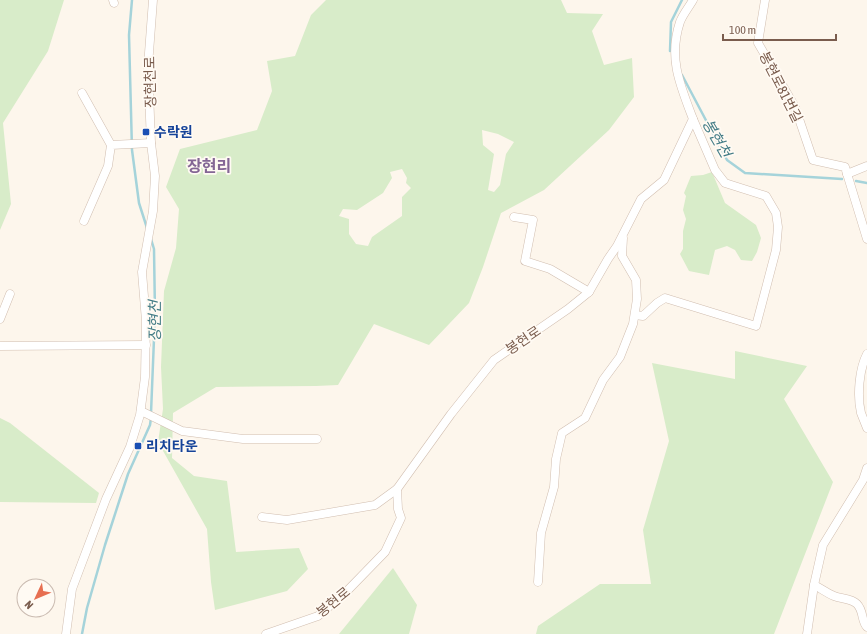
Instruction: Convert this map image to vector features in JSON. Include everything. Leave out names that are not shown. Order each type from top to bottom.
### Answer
[{"type":"street","name":"장현천로","points":[[66,634],[72,589],[106,499],[130,447],[143,412],[146,320],[142,272],[153,211],[155,176],[151,144],[148,66],[153,0]]},
{"type":"street","points":[[635,315],[643,316],[665,298],[756,326],[776,250],[778,227],[776,213],[766,196],[725,183],[715,170],[678,79],[675,42],[681,20],[693,0]]},
{"type":"street","name":"봉현로81번길","points":[[765,0],[758,43],[795,107],[813,160],[845,167],[847,174]]},
{"type":"street","points":[[82,93],[111,145],[108,166],[84,221]]},
{"type":"street","name":"봉현로","points":[[266,634],[318,616],[347,591],[385,552],[401,518],[398,509],[397,489],[451,414],[494,360],[568,310],[589,292],[617,246],[641,199],[664,180],[693,119]]},
{"type":"street","points":[[111,145],[151,144]]},
{"type":"street","points":[[867,166],[847,174],[867,240]]},
{"type":"street","points":[[514,217],[533,220],[525,261],[550,269],[589,292]]},
{"type":"street","points":[[538,582],[541,533],[554,487],[556,459],[562,433],[585,418],[603,380],[620,357],[633,324],[638,299],[636,280],[622,256],[623,234]]},
{"type":"street","points":[[0,319],[5,303],[10,294]]},
{"type":"street","points":[[0,346],[146,345]]},
{"type":"street","points":[[867,354],[862,364],[859,399],[861,413],[867,428]]},
{"type":"street","points":[[143,412],[182,431],[243,439],[317,439]]},
{"type":"street","points":[[807,634],[814,585],[824,545],[862,480],[867,468]]},
{"type":"street","points":[[262,517],[287,520],[375,505],[397,489]]},
{"type":"street","points":[[814,585],[835,597],[845,598],[857,604],[863,613],[864,624],[867,627]]},
{"type":"green space","points":[[0,0],[64,0],[48,51],[3,123],[11,204],[0,230]]},
{"type":"green space","points":[[326,0],[561,0],[567,13],[603,14],[592,31],[604,65],[632,58],[634,97],[609,130],[544,190],[501,213],[469,303],[429,345],[374,324],[338,385],[216,387],[173,413],[172,458],[194,476],[227,481],[236,552],[299,548],[308,569],[287,591],[215,610],[211,582],[207,529],[158,442],[163,409],[161,367],[164,291],[176,248],[179,209],[166,187],[180,149],[257,130],[272,91],[267,61],[295,56],[311,15]],"holes":[[[482,130],[498,134],[514,142],[506,154],[500,185],[494,192],[488,190],[494,154],[483,145]],[[402,169],[407,178],[406,183],[411,188],[402,197],[402,216],[372,237],[368,246],[356,244],[349,234],[349,219],[339,216],[343,209],[357,210],[383,193],[392,178],[390,172]]]},
{"type":"green space","points":[[712,172],[725,203],[756,225],[761,238],[757,252],[752,261],[741,260],[735,250],[727,246],[715,250],[709,275],[689,271],[680,254],[683,249],[683,231],[686,219],[683,210],[686,196],[684,193],[691,176],[703,175]]},
{"type":"green space","points":[[735,351],[807,366],[784,399],[833,482],[774,634],[536,634],[538,626],[600,584],[651,584],[643,530],[669,441],[652,363],[735,379]]},
{"type":"green space","points":[[0,418],[10,423],[99,493],[96,503],[0,502]]},
{"type":"green space","points":[[393,568],[417,605],[409,634],[339,634]]},
{"type":"waterway","name":"장현천","points":[[132,0],[129,35],[132,150],[139,203],[147,228]]},
{"type":"waterway","name":"봉현천","points":[[670,51],[671,22],[682,0]]},
{"type":"waterway","name":"봉현천","points":[[682,75],[727,160],[745,173],[842,179]]},
{"type":"waterway","name":"봉현천","points":[[856,181],[867,183]]},
{"type":"waterway","name":"장현천","points":[[151,239],[154,249],[155,314],[151,413]]},
{"type":"waterway","name":"장현천","points":[[82,634],[87,608],[105,545],[128,474],[150,425],[151,418]]},
{"type":"place","name":"수락원","points":[[146,132]]},
{"type":"place","name":"리치타운","points":[[138,446]]},
{"type":"district","name":"장현리","points":[[209,166]]}]
